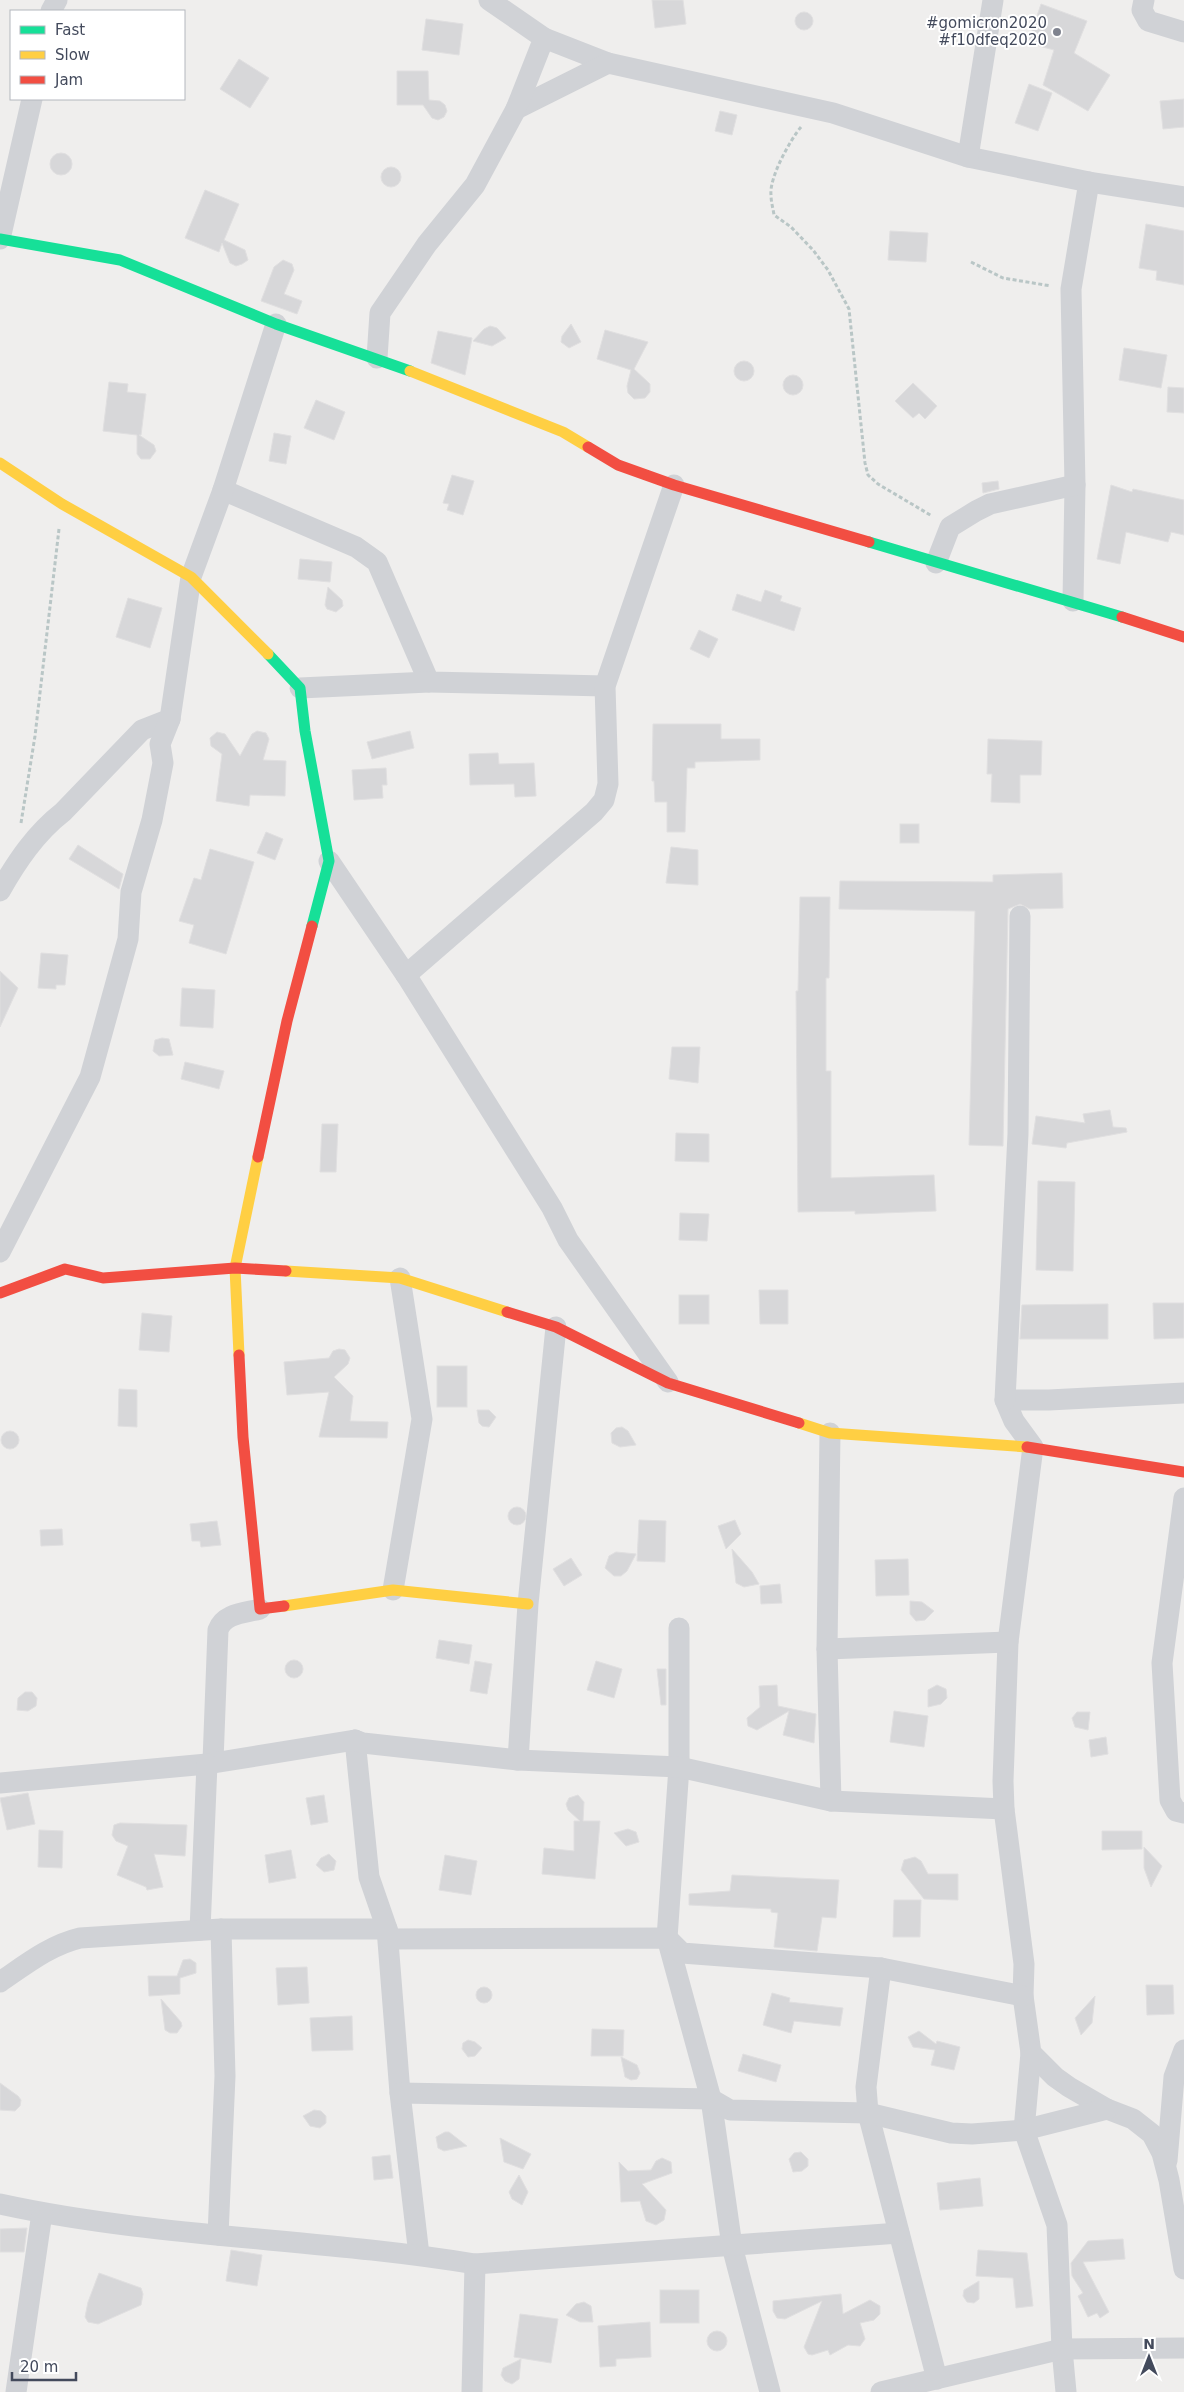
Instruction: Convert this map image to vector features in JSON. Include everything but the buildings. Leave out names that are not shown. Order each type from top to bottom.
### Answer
[{"type":"street","points":[[489,0],[544,38],[608,63],[814,111],[833,113],[968,157],[1089,182],[1184,197]]},
{"type":"street","points":[[968,157],[993,0]]},
{"type":"street","points":[[1144,0],[1142,10],[1148,20],[1184,32]]},
{"type":"street","points":[[377,358],[380,313],[427,244],[476,185],[516,109],[544,38]]},
{"type":"street","points":[[516,109],[608,63]]},
{"type":"street","points":[[32,100],[0,239],[120,260],[276,324],[377,358],[563,432],[618,465],[674,485],[936,563],[1072,601],[1184,637]]},
{"type":"street","points":[[1072,601],[1075,485],[1071,289],[1089,182]]},
{"type":"street","points":[[0,1252],[90,1077],[128,938],[131,892],[152,820],[162,762],[160,744],[170,719],[191,577],[223,490],[276,324]]},
{"type":"street","points":[[0,463],[62,504],[191,577],[245,629],[300,688],[305,731],[329,861],[406,975],[552,1208],[568,1240],[668,1383]]},
{"type":"street","points":[[406,975],[594,812],[604,800],[608,784],[606,686],[674,485]]},
{"type":"street","points":[[936,563],[950,527],[976,510],[990,504],[1075,485]]},
{"type":"street","points":[[223,490],[356,547],[377,562],[429,682]]},
{"type":"street","points":[[300,688],[429,682],[606,686]]},
{"type":"street","points":[[0,890],[15,864],[48,824],[63,812],[142,730],[170,719]]},
{"type":"street","points":[[260,1609],[243,1437],[235,1268],[287,1020],[329,861]]},
{"type":"street","points":[[1020,916],[1018,1134],[1005,1400],[1014,1421],[1033,1448],[1008,1642],[1003,1781],[1004,1809],[1024,1964],[1023,1996],[1031,2054],[1024,2130],[1057,2224],[1062,2349],[1066,2392]]},
{"type":"street","points":[[0,1293],[65,1269],[103,1278],[235,1268],[400,1278],[556,1327],[668,1383],[830,1433],[1033,1448],[1184,1472]]},
{"type":"street","points":[[393,1590],[422,1419],[400,1278]]},
{"type":"street","points":[[518,1760],[528,1604],[556,1327]]},
{"type":"street","points":[[1005,1400],[1049,1400],[1184,1393]]},
{"type":"street","points":[[830,1433],[827,1649],[832,1801]]},
{"type":"street","points":[[1184,1498],[1162,1673],[1170,1800],[1176,1811],[1184,1813]]},
{"type":"street","points":[[200,1930],[218,1630],[220,1624],[228,1617],[260,1609],[393,1590],[528,1604]]},
{"type":"street","points":[[679,1628],[679,1768],[667,1938],[711,2099],[732,2246],[770,2392]]},
{"type":"street","points":[[827,1649],[1008,1642]]},
{"type":"street","points":[[0,1782],[210,1763],[355,1740],[364,1743],[518,1760],[679,1768],[832,1801],[1004,1809]]},
{"type":"street","points":[[355,1740],[369,1877],[390,1939],[667,1938],[682,1953],[880,1968],[1023,1996]]},
{"type":"street","points":[[0,1982],[63,1942],[80,1938],[221,1929],[387,1929]]},
{"type":"street","points":[[218,2235],[225,2076],[221,1929]]},
{"type":"street","points":[[387,1929],[400,2093],[419,2255]]},
{"type":"street","points":[[880,1968],[866,2087],[868,2113],[937,2379]]},
{"type":"street","points":[[1184,2050],[1174,2077],[1169,2180],[1184,2269]]},
{"type":"street","points":[[1031,2054],[1055,2077],[1106,2109],[1142,2125],[1152,2134],[1171,2158]]},
{"type":"street","points":[[400,2093],[711,2099],[730,2110],[868,2113],[951,2133],[1024,2130],[1106,2109]]},
{"type":"street","points":[[0,2204],[42,2213],[218,2235],[419,2255],[475,2264],[899,2233]]},
{"type":"street","points":[[15,2389],[42,2213]]},
{"type":"street","points":[[472,2392],[475,2264]]},
{"type":"street","points":[[880,2392],[1062,2349],[1184,2348]]},
{"type":"path","points":[[814,111],[790,140],[784,152],[770,193],[774,215],[791,227],[828,270],[849,309],[864,463],[868,475],[878,484],[950,527]]},
{"type":"path","points":[[971,262],[1003,278],[1071,289]]},
{"type":"path","points":[[20,826],[37,718],[62,504]]},
{"type":"traffic: fast","points":[[0,239],[120,260],[276,324],[410,371]]},
{"type":"traffic: fast","points":[[869,542],[1122,617]]},
{"type":"traffic: fast","points":[[268,654],[300,688],[305,731],[329,861],[312,926]]},
{"type":"traffic: slow","points":[[410,371],[563,432],[588,447]]},
{"type":"traffic: slow","points":[[0,463],[62,504],[191,577],[268,654]]},
{"type":"traffic: slow","points":[[239,1355],[235,1268],[258,1157]]},
{"type":"traffic: slow","points":[[286,1271],[400,1278],[507,1312]]},
{"type":"traffic: slow","points":[[799,1423],[830,1433],[1027,1447]]},
{"type":"traffic: slow","points":[[284,1606],[393,1590],[528,1604]]},
{"type":"traffic: jam","points":[[588,447],[618,465],[674,485],[869,542]]},
{"type":"traffic: jam","points":[[1122,617],[1184,637]]},
{"type":"traffic: jam","points":[[258,1157],[287,1021],[312,926]]},
{"type":"traffic: jam","points":[[0,1293],[65,1269],[103,1278],[235,1268],[286,1271]]},
{"type":"traffic: jam","points":[[507,1312],[556,1327],[668,1383],[799,1423]]},
{"type":"traffic: jam","points":[[239,1355],[243,1437],[260,1609],[284,1606]]},
{"type":"traffic: jam","points":[[1027,1447],[1184,1472]]},
{"type":"place","name":"#gomicron2020 #f10dfeq2020","points":[[1057,32]]}]
